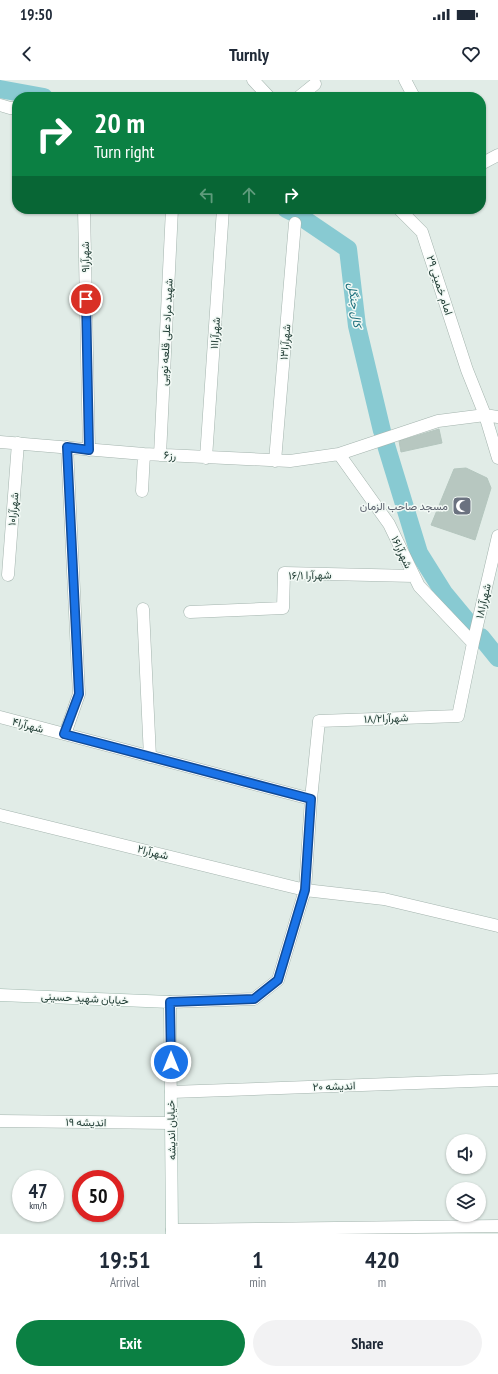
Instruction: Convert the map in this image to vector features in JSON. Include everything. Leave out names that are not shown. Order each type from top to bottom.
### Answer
[{"type":"street","points":[[254,80],[261,92]]},
{"type":"street","points":[[404,80],[411,92]]},
{"type":"street","points":[[305,92],[314,84]]},
{"type":"street","points":[[0,105],[12,108]]},
{"type":"street","points":[[486,161],[498,155]]},
{"type":"street","name":"شهرآرا۹","points":[[84,214],[89,450]]},
{"type":"street","name":"شهید مراد علی قلعه نویی","points":[[160,455],[172,214]]},
{"type":"street","name":"شهرآرا۱۱","points":[[206,458],[223,214]]},
{"type":"street","name":"امام خمینی ۲۹","points":[[406,214],[422,232],[467,370],[485,415]]},
{"type":"street","name":"شهرآرا۱۳","points":[[275,461],[294,223]]},
{"type":"street","points":[[485,415],[498,458]]},
{"type":"street","name":"رز۶","points":[[0,442],[144,454],[290,461],[339,454],[438,421],[485,415],[498,417]]},
{"type":"street","name":"شهرآرا۱۰","points":[[8,576],[18,443]]},
{"type":"street","points":[[64,734],[79,694],[67,447]]},
{"type":"street","points":[[142,491],[144,454]]},
{"type":"street","name":"شهرآرا۱۶","points":[[339,454],[389,524],[419,586],[473,643]]},
{"type":"street","name":"شهرآرا۱۸","points":[[473,643],[498,536]]},
{"type":"street","name":"شهرآرا ۱۶/۱","points":[[190,612],[283,608],[284,573],[414,576]]},
{"type":"street","points":[[143,609],[150,757]]},
{"type":"street","name":"شهرآرا۱۸/۲","points":[[311,799],[319,721],[458,716],[473,643]]},
{"type":"street","name":"شهرآرا۴","points":[[0,718],[311,799]]},
{"type":"street","name":"خیابان شهید حسینی","points":[[0,995],[170,1002],[254,999],[278,980],[305,890],[311,799]]},
{"type":"street","name":"شهرآرا۲","points":[[0,815],[305,890],[384,899],[498,926]]},
{"type":"street","name":"خیابان اندیشه","points":[[170,1002],[172,1232]]},
{"type":"street","name":"اندیشه ۲۰","points":[[171,1092],[498,1080]]},
{"type":"street","name":"اندیشه ۱۹","points":[[0,1121],[171,1122]]},
{"type":"street","points":[[172,1232],[498,1226]]},
{"type":"building","points":[[439,429],[442,443],[401,452],[399,441]]},
{"type":"building","name":"مسجد صاحب الزمان","points":[[466,468],[487,478],[491,488],[475,540],[431,525],[454,469]]},
{"type":"waterway","name":"کال جنگل","points":[[0,89],[16,92]]},
{"type":"waterway","name":"کال جنگل","points":[[296,214],[348,249],[357,326],[382,431]]},
{"type":"waterway","name":"کال جنگل","points":[[386,445],[419,553],[444,593],[468,622]]},
{"type":"waterway","name":"کال جنگل","points":[[481,637],[498,658]]},
{"type":"place","name":"مسجد صاحب الزمان","points":[[462,506]]},
{"type":"route","points":[[86,299],[89,450],[67,447],[79,694],[64,734],[311,799],[305,890],[278,980],[254,999],[170,1002],[171,1062]]}]
